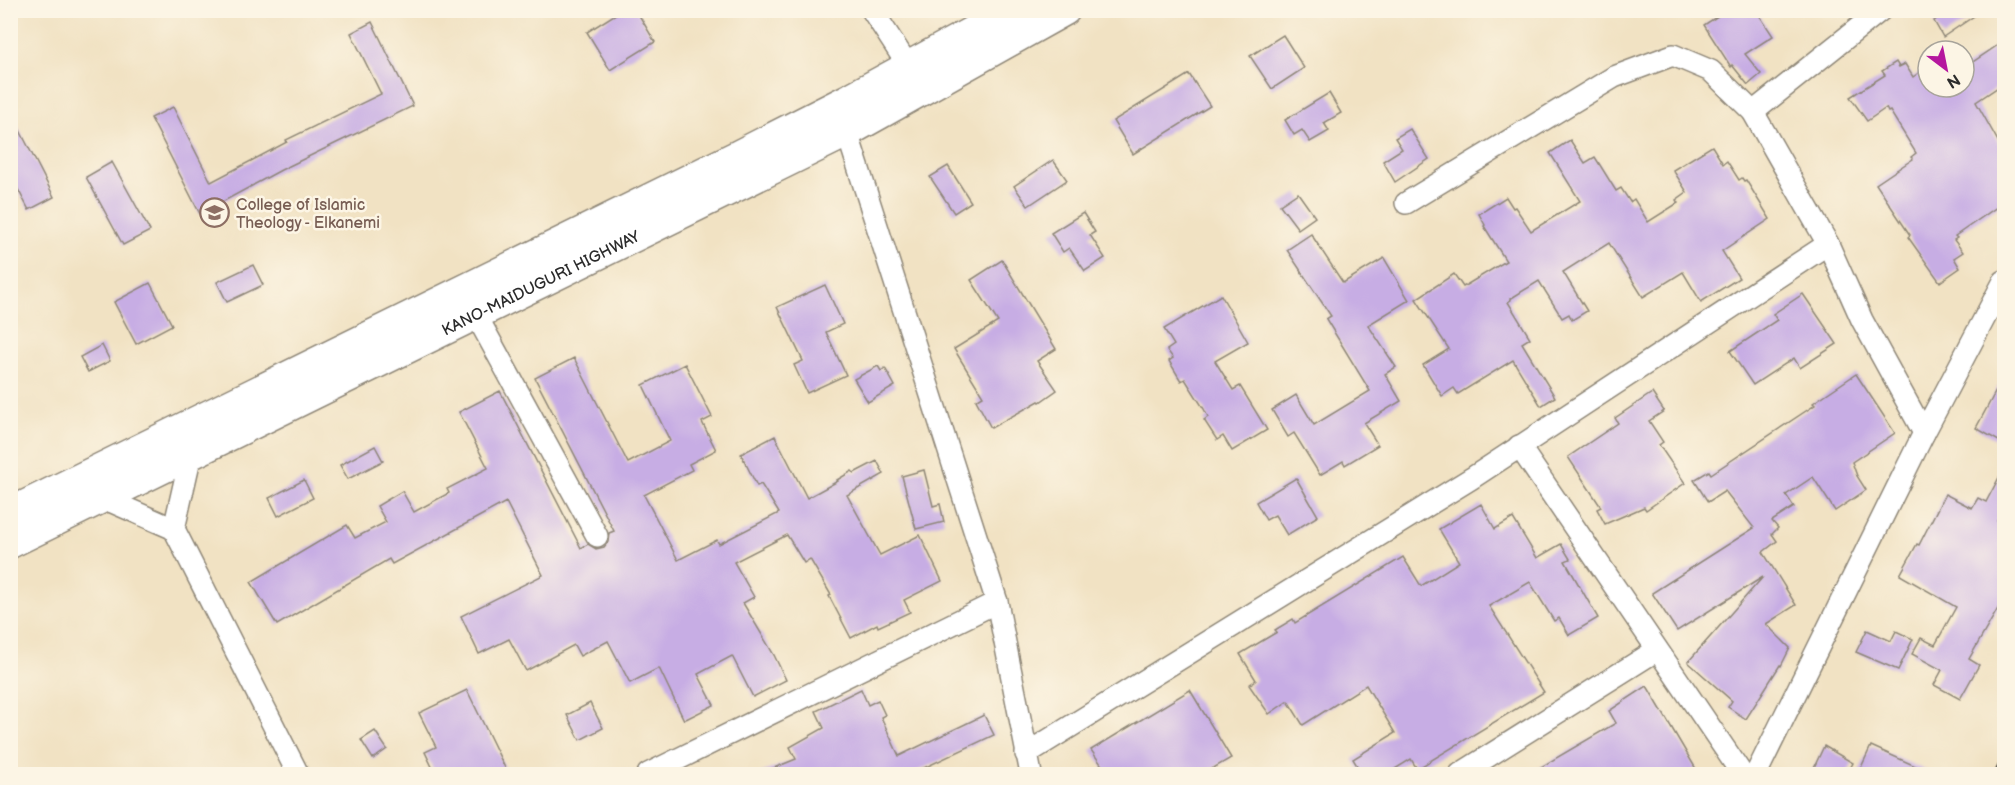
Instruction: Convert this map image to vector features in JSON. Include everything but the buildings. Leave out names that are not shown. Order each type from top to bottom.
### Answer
[{"type":"highway","name":"KANO-MAIDUGURI HIGHWAY","points":[[10,513],[735,157],[909,67],[1012,10]]},
{"type":"highway","name":"KANO-MAIDUGURI HIGHWAY","points":[[10,543],[847,132],[1065,10]]},
{"type":"street","points":[[872,10],[909,67]]},
{"type":"street","points":[[1753,112],[1881,10]]},
{"type":"street","points":[[1406,203],[1614,77],[1673,55],[1711,71],[1753,112],[1828,244],[1862,320],[1924,433]]},
{"type":"street","points":[[847,132],[997,602],[1029,764],[1828,244]]},
{"type":"street","points":[[1756,774],[1924,433],[2004,281]]},
{"type":"street","points":[[475,313],[597,536]]},
{"type":"street","points":[[1518,446],[1742,774]]},
{"type":"street","points":[[174,529],[191,454]]},
{"type":"street","points":[[103,498],[174,529],[298,774]]},
{"type":"street","points":[[648,774],[997,602]]},
{"type":"street","points":[[1460,774],[1657,650]]},
{"type":"railway","points":[[1997,774],[2004,760]]},
{"type":"place","name":"College of Islamic Theology - Elkanemi","points":[[215,213]]}]
